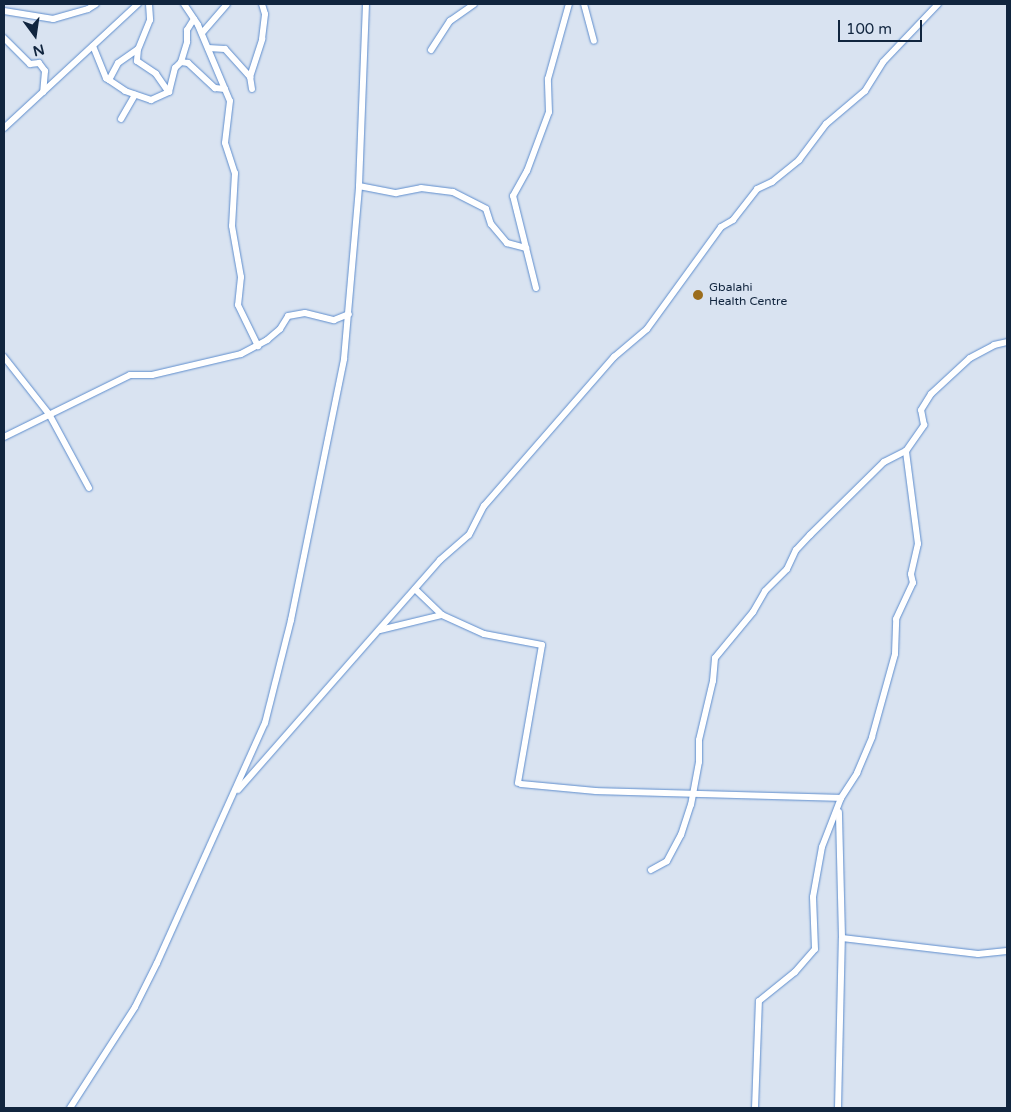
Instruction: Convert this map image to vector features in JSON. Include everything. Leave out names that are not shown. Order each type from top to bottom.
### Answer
[{"type":"street","points":[[4,10],[53,19],[88,9],[96,4]]},
{"type":"street","points":[[4,128],[138,4]]},
{"type":"street","points":[[149,4],[150,20],[138,49],[138,61],[156,74],[169,92]]},
{"type":"street","points":[[184,4],[202,33],[230,101],[225,143],[235,173],[232,226],[241,277],[238,305],[258,346]]},
{"type":"street","points":[[202,33],[227,4]]},
{"type":"street","points":[[252,89],[250,78],[262,39],[265,14],[262,4]]},
{"type":"street","points":[[70,1108],[135,1007],[197,880],[264,728],[291,620],[339,386],[349,314],[359,186],[366,4]]},
{"type":"street","points":[[432,50],[450,21],[474,4]]},
{"type":"street","points":[[536,288],[513,196],[527,171],[549,112],[548,79],[569,4]]},
{"type":"street","points":[[584,4],[594,41]]},
{"type":"street","points":[[234,793],[253,776],[320,695],[380,630],[451,548],[469,535],[484,506],[614,357],[647,329],[721,228],[733,220],[757,189],[772,182],[799,160],[826,124],[865,91],[883,62],[938,4]]},
{"type":"street","points":[[169,92],[175,68],[181,62],[187,30],[194,19]]},
{"type":"street","points":[[4,38],[30,64],[39,63],[45,71],[43,92]]},
{"type":"street","points":[[93,46],[108,80],[135,95],[151,100],[169,92]]},
{"type":"street","points":[[208,48],[225,49],[250,78]]},
{"type":"street","points":[[108,80],[118,63],[138,49]]},
{"type":"street","points":[[181,62],[188,63],[215,88],[225,89]]},
{"type":"street","points":[[121,119],[135,95]]},
{"type":"street","points":[[359,186],[396,193],[421,188],[454,192],[486,209],[491,224],[507,243],[526,248]]},
{"type":"street","points":[[4,437],[130,375],[152,375],[235,356],[258,346],[280,330],[288,316],[305,313],[334,320],[349,314]]},
{"type":"street","points":[[651,870],[667,861],[681,836],[693,794],[699,740],[714,681],[715,658],[754,612],[766,591],[787,569],[806,539],[884,462],[906,451],[924,425],[921,410],[931,394],[970,358],[994,345],[1007,342]]},
{"type":"street","points":[[4,358],[49,414],[89,488]]},
{"type":"street","points":[[755,1108],[759,1001],[795,972],[815,949],[814,897],[822,847],[839,808],[841,798],[857,773],[872,737],[895,654],[896,620],[913,583],[911,574],[918,544],[906,451]]},
{"type":"street","points":[[415,589],[442,615],[484,634],[542,645],[520,784],[693,794],[841,798]]},
{"type":"street","points":[[380,630],[442,615]]},
{"type":"street","points":[[838,1108],[842,938],[839,808]]},
{"type":"street","points":[[842,938],[978,954],[1007,951]]},
{"type":"place","name":"Gbalahi Health Centre","points":[[698,295]]}]
